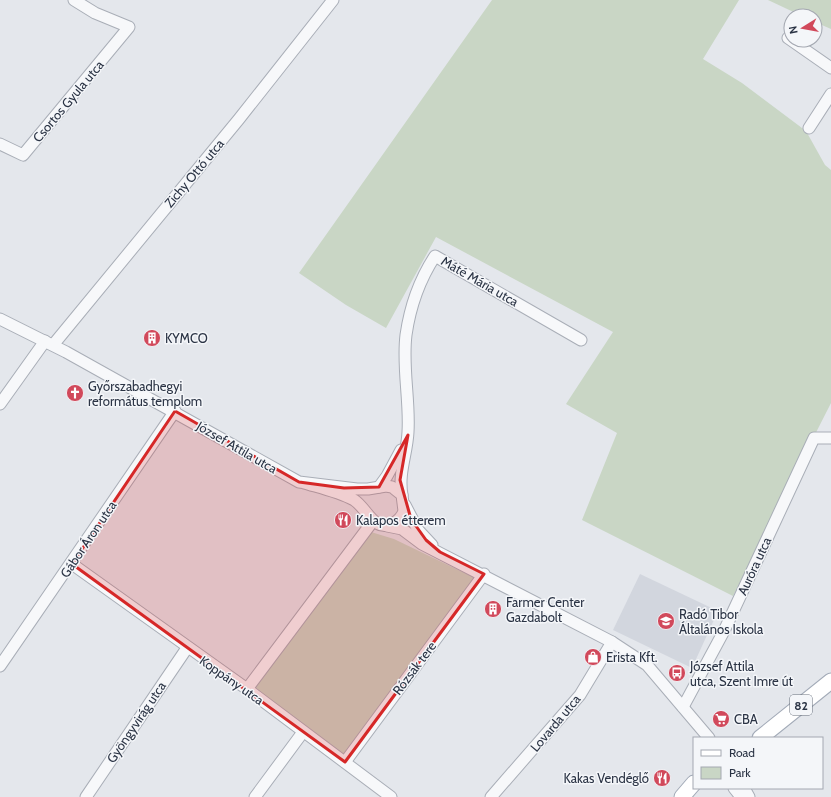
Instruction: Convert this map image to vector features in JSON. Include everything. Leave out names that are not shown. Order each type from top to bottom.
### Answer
[{"type":"main road","name":"82","points":[[751,737],[765,733],[831,681]]},
{"type":"main road","points":[[682,797],[693,784]]},
{"type":"main road","points":[[690,797],[701,789]]},
{"type":"street","name":"Csortos Gyula utca","points":[[0,144],[23,155],[129,27],[94,13],[74,0]]},
{"type":"street","name":"Zichy Ottó utca","points":[[0,404],[49,343],[239,119],[333,0]]},
{"type":"street","points":[[802,48],[831,68]]},
{"type":"street","points":[[809,128],[831,94]]},
{"type":"street","name":"Máté Mária utca","points":[[403,500],[400,480],[408,435],[409,399],[406,335],[413,303],[421,280],[435,256],[581,340]]},
{"type":"street","name":"József Attila utca","points":[[0,319],[49,343],[175,411],[299,482],[346,497],[358,503],[370,518],[384,526],[402,529],[422,544],[440,552]]},
{"type":"street","name":"Gábor Áron utca","points":[[0,666],[72,564],[175,411]]},
{"type":"street","name":"Máté Mária utca","points":[[377,488],[391,469],[408,435]]},
{"type":"street","name":"Auróra utca","points":[[683,707],[724,630],[814,438],[831,438]]},
{"type":"street","name":"József Attila utca","points":[[304,483],[357,489],[392,487],[403,500]]},
{"type":"street","points":[[247,689],[370,518],[366,510],[366,499],[377,488]]},
{"type":"street","points":[[384,526],[396,522],[400,518],[403,500]]},
{"type":"street","points":[[403,500],[418,530],[440,552],[612,642],[647,665],[708,737]]},
{"type":"street","name":"Koppány utca","points":[[72,564],[187,648],[247,689],[391,797]]},
{"type":"street","name":"Rózsák tere","points":[[345,762],[484,574]]},
{"type":"street","name":"Lovarda utca","points":[[491,797],[580,695],[612,642]]},
{"type":"street","name":"Gyöngyvirág utca","points":[[86,797],[187,648]]},
{"type":"street","points":[[683,707],[698,737]]},
{"type":"street","points":[[255,797],[303,732]]},
{"type":"street","points":[[735,789],[741,797]]},
{"type":"highlighted area","points":[[175,411],[299,482],[344,488],[379,487],[408,435],[400,480],[411,519],[426,540],[440,552],[484,574],[345,762],[72,564]]},
{"type":"shaded area","name":"Radó Tibor Általános Iskola","points":[[640,574],[718,611],[692,668],[613,630]]},
{"type":"green space","points":[[492,0],[739,0],[703,59],[742,83],[806,131],[825,165],[831,170],[831,403],[733,596],[582,520],[617,433],[566,404],[613,332],[436,237],[386,328],[346,305],[299,273]]},
{"type":"green space","points":[[768,0],[831,0],[831,29],[823,26],[823,8],[785,8]]},
{"type":"green space","points":[[371,532],[394,539],[475,578],[344,756],[252,688]]},
{"type":"place","name":"KYMCO","points":[[152,338]]},
{"type":"place","name":"Győrszabadhegyi református templom","points":[[75,393]]},
{"type":"place","name":"Kalapos étterem","points":[[343,520]]},
{"type":"place","name":"Farmer Center Gazdabolt","points":[[493,609]]},
{"type":"place","name":"Radó Tibor Általános Iskola","points":[[666,621]]},
{"type":"place","name":"Erista Kft.","points":[[593,657]]},
{"type":"place","name":"József Attila utca, Szent Imre út","points":[[677,673]]},
{"type":"place","name":"CBA","points":[[721,719]]},
{"type":"place","name":"Kakas Vendéglő","points":[[662,778]]}]
